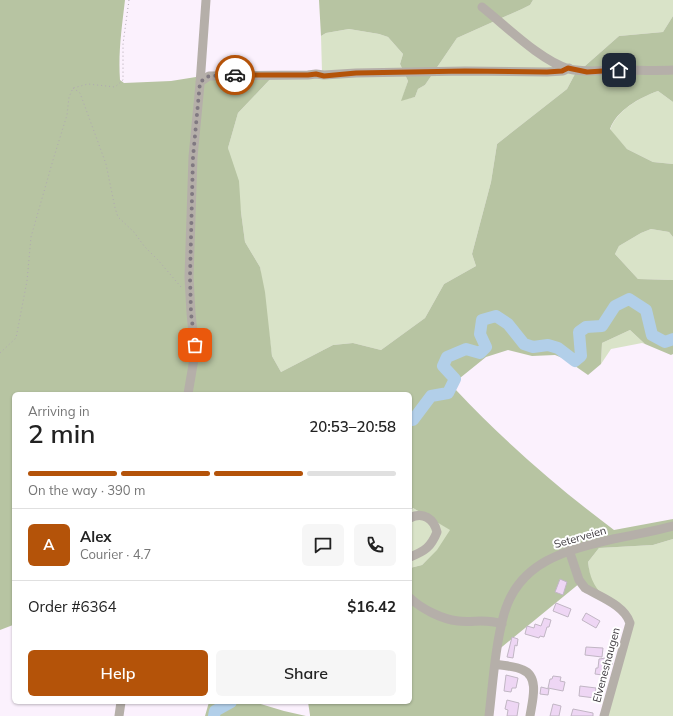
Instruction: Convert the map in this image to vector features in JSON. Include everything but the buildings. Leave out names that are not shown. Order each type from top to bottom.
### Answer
[{"type":"street","points":[[188,392],[195,353],[190,296],[193,157],[206,0]]},
{"type":"street","points":[[482,7],[531,47],[544,56],[568,68],[587,72],[619,70],[673,70]]},
{"type":"street","points":[[200,82],[209,76],[316,74],[324,76],[356,73],[465,71],[547,72],[562,71],[568,68]]},
{"type":"street","points":[[412,517],[422,515],[431,518],[436,526],[437,532],[429,547],[412,556]]},
{"type":"street","name":"Seterveien","points":[[489,716],[495,664],[504,612],[512,593],[522,581],[540,564],[569,550],[673,526]]},
{"type":"street","name":"Elveneshaugen","points":[[569,550],[579,580],[585,588],[620,608],[630,623],[604,716]]},
{"type":"street","points":[[412,599],[445,619],[459,621],[491,620],[502,624]]},
{"type":"street","points":[[495,664],[524,670],[532,678],[534,686],[530,716]]},
{"type":"street","points":[[119,716],[121,704]]},
{"type":"path","points":[[0,353],[16,338],[27,281],[30,236],[67,115],[69,96],[73,88],[88,84],[115,87],[123,80],[123,44],[129,0]]},
{"type":"path","points":[[73,88],[80,93],[106,164],[114,208],[118,217],[134,232],[144,246],[190,296]]},
{"type":"green space","points":[[0,0],[125,0],[120,60],[120,80],[124,83],[171,81],[196,77],[275,74],[238,113],[228,148],[239,181],[245,242],[260,267],[265,292],[272,356],[281,372],[333,345],[353,343],[381,350],[425,318],[444,284],[476,266],[472,254],[491,182],[497,144],[567,89],[576,72],[619,36],[663,32],[673,16],[673,102],[658,91],[651,94],[636,101],[623,110],[613,122],[610,129],[627,149],[653,162],[673,164],[673,237],[669,232],[651,229],[619,246],[615,254],[638,279],[673,280],[673,354],[671,355],[645,344],[630,330],[602,343],[601,364],[588,375],[565,359],[555,355],[532,356],[508,350],[486,357],[460,378],[456,386],[456,390],[474,409],[532,463],[572,498],[614,530],[673,519],[673,539],[653,545],[599,548],[588,562],[592,580],[603,596],[580,583],[497,651],[487,716],[310,716],[308,704],[412,704],[412,568],[422,565],[437,550],[450,530],[413,508],[412,510],[412,392],[12,392],[12,625],[0,630]]},
{"type":"green space","points":[[319,0],[533,0],[530,5],[522,9],[457,38],[425,85],[418,89],[415,97],[401,101],[408,81],[400,64],[403,54],[388,37],[379,34],[349,29],[326,33],[321,36]]},
{"type":"green space","points":[[533,0],[673,0],[673,16],[663,32],[619,36],[576,72],[567,89],[497,144],[491,182],[472,254],[476,266],[444,284],[425,318],[381,350],[353,343],[333,345],[281,372],[272,356],[260,267],[245,242],[241,212],[228,148],[238,113],[275,74],[322,72],[321,36],[326,33],[349,29],[388,37],[403,54],[400,64],[408,81],[402,100],[415,97],[418,89],[425,85],[457,38],[530,5]]},
{"type":"green space","points":[[658,91],[673,102],[673,164],[653,162],[627,149],[610,130],[613,123],[623,111],[643,97]]},
{"type":"green space","points":[[651,229],[669,232],[673,237],[673,280],[638,279],[615,254],[619,246]]},
{"type":"green space","points":[[630,330],[645,344],[642,343],[611,349],[601,364],[602,343]]},
{"type":"green space","points":[[413,508],[451,530],[438,550],[422,565],[412,568]]},
{"type":"green space","points":[[673,539],[673,716],[605,716],[631,624],[595,588],[590,578],[588,562],[599,548],[653,545]]},
{"type":"green space","points":[[208,704],[261,704],[306,716],[205,716]]},
{"type":"waterway","points":[[412,420],[431,396],[448,393],[455,379],[443,366],[447,357],[466,349],[480,353],[486,347],[480,334],[482,320],[496,316],[508,324],[524,344],[533,347],[548,345],[558,348],[575,361],[581,356],[579,332],[586,327],[602,326],[615,306],[629,299],[646,310],[652,335],[665,342],[673,339]]},
{"type":"waterway","points":[[214,716],[215,711],[227,704]]},
{"type":"way so far","points":[[195,345],[191,313],[190,277],[193,157],[200,82],[202,79],[209,76],[235,75]]},
{"type":"route","points":[[235,75],[316,74],[324,76],[395,72],[547,72],[562,71],[568,68],[587,72],[619,70]]}]
